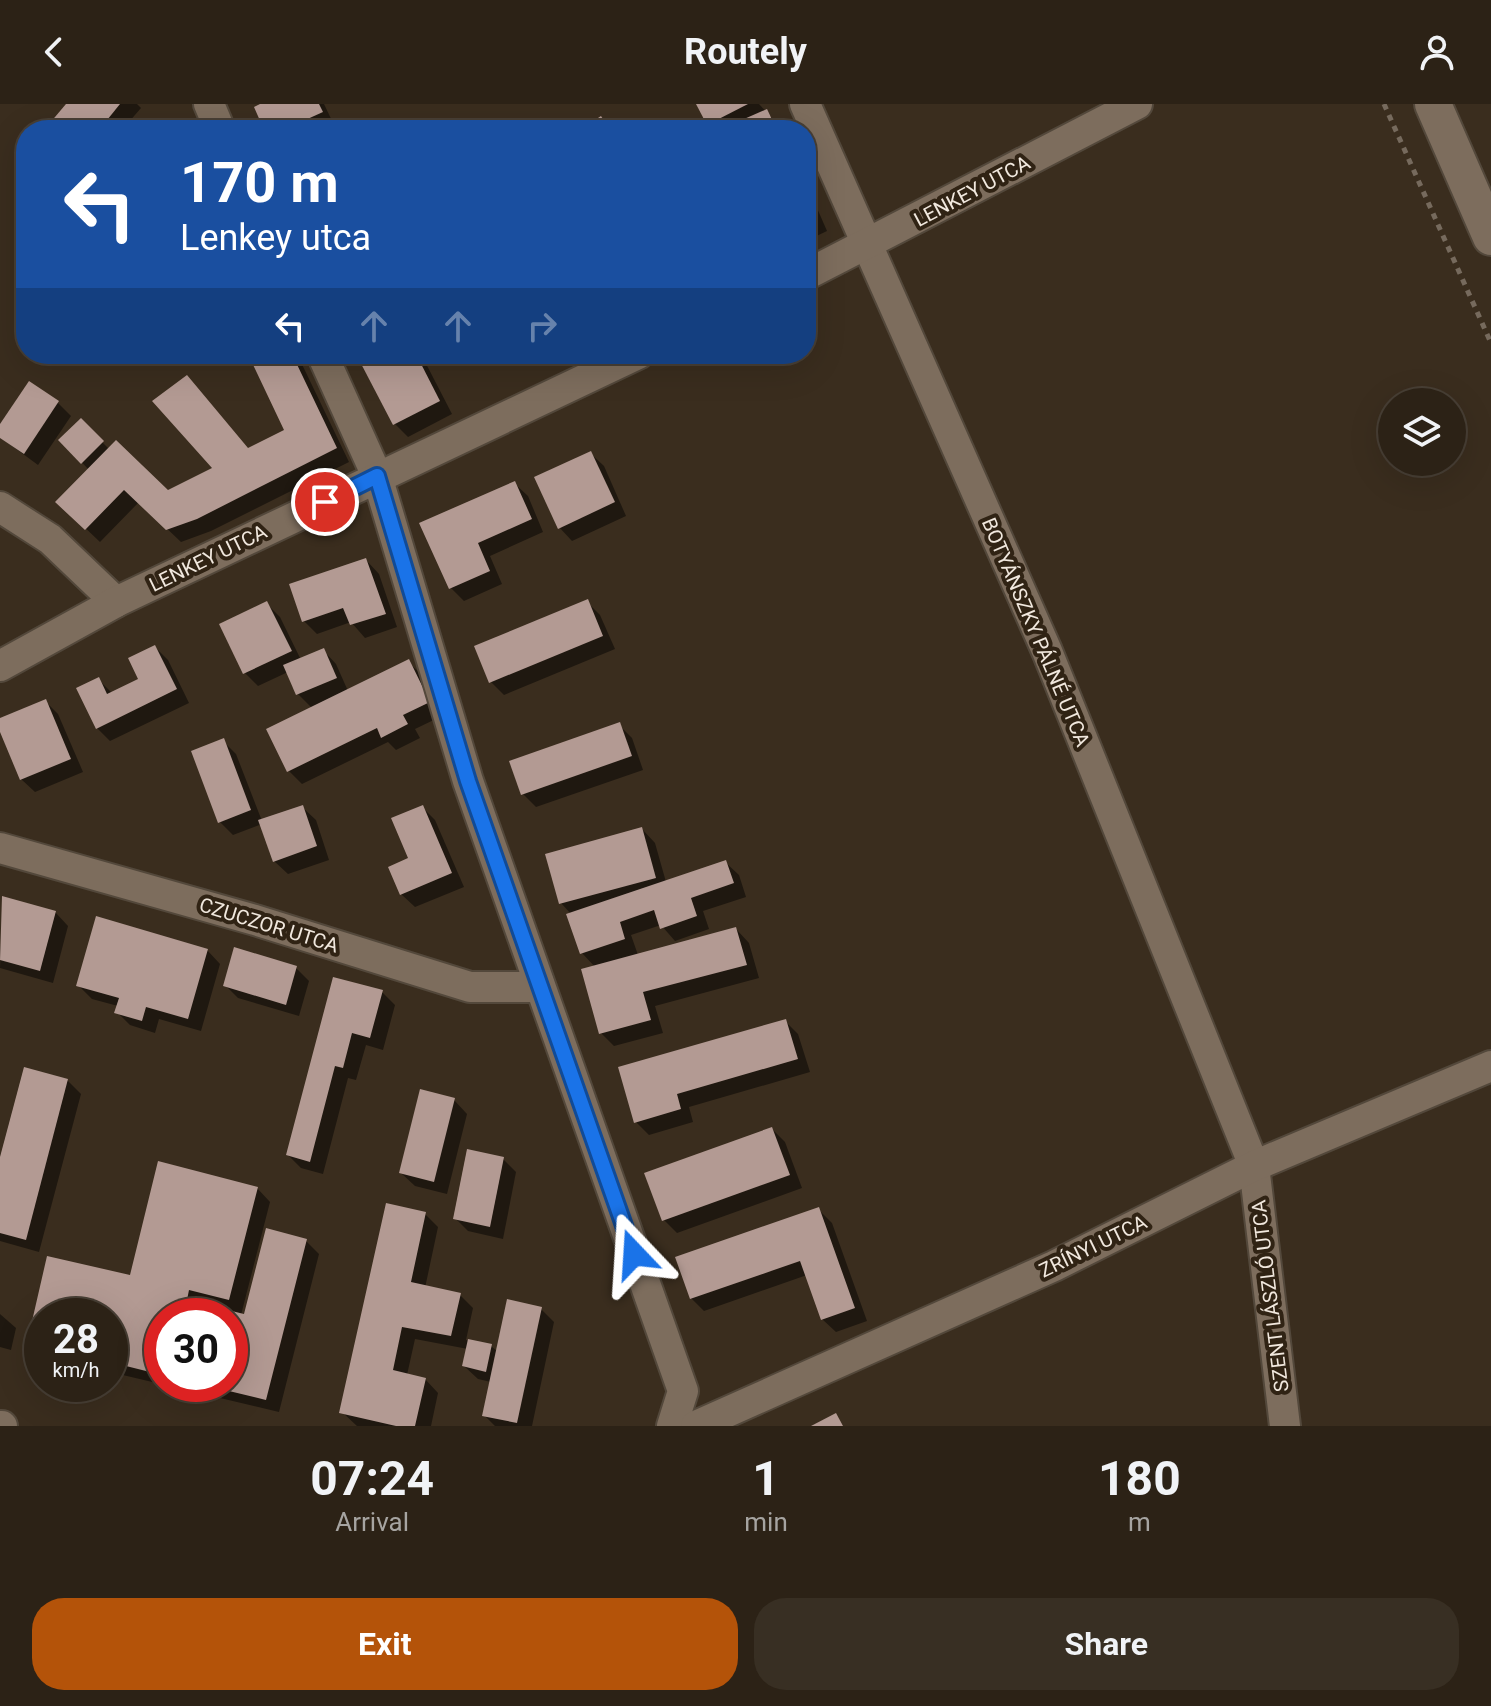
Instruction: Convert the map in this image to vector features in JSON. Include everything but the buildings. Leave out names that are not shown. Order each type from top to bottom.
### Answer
[{"type":"street","name":"LENKEY UTCA","points":[[816,270],[1137,104]]},
{"type":"street","points":[[1433,104],[1491,237]]},
{"type":"street","name":"BOTYÁNSZKY PÁLNÉ UTCA","points":[[816,129],[1047,651],[1254,1166]]},
{"type":"street","points":[[327,364],[377,476],[468,781],[683,1391],[672,1426]]},
{"type":"street","name":"LENKEY UTCA","points":[[0,666],[116,602],[617,364]]},
{"type":"street","points":[[0,507],[50,539],[116,602]]},
{"type":"street","name":"CZUCZOR UTCA","points":[[0,848],[255,920],[470,987],[539,987]]},
{"type":"street","name":"ZRÍNYI UTCA","points":[[696,1426],[1054,1266],[1254,1166],[1491,1066]]},
{"type":"street","name":"SZENT LÁSZLÓ UTCA","points":[[1254,1166],[1285,1426]]},
{"type":"path","points":[[1384,104],[1491,343]]},
{"type":"route","points":[[325,502],[377,476],[468,781],[634,1254]]}]
